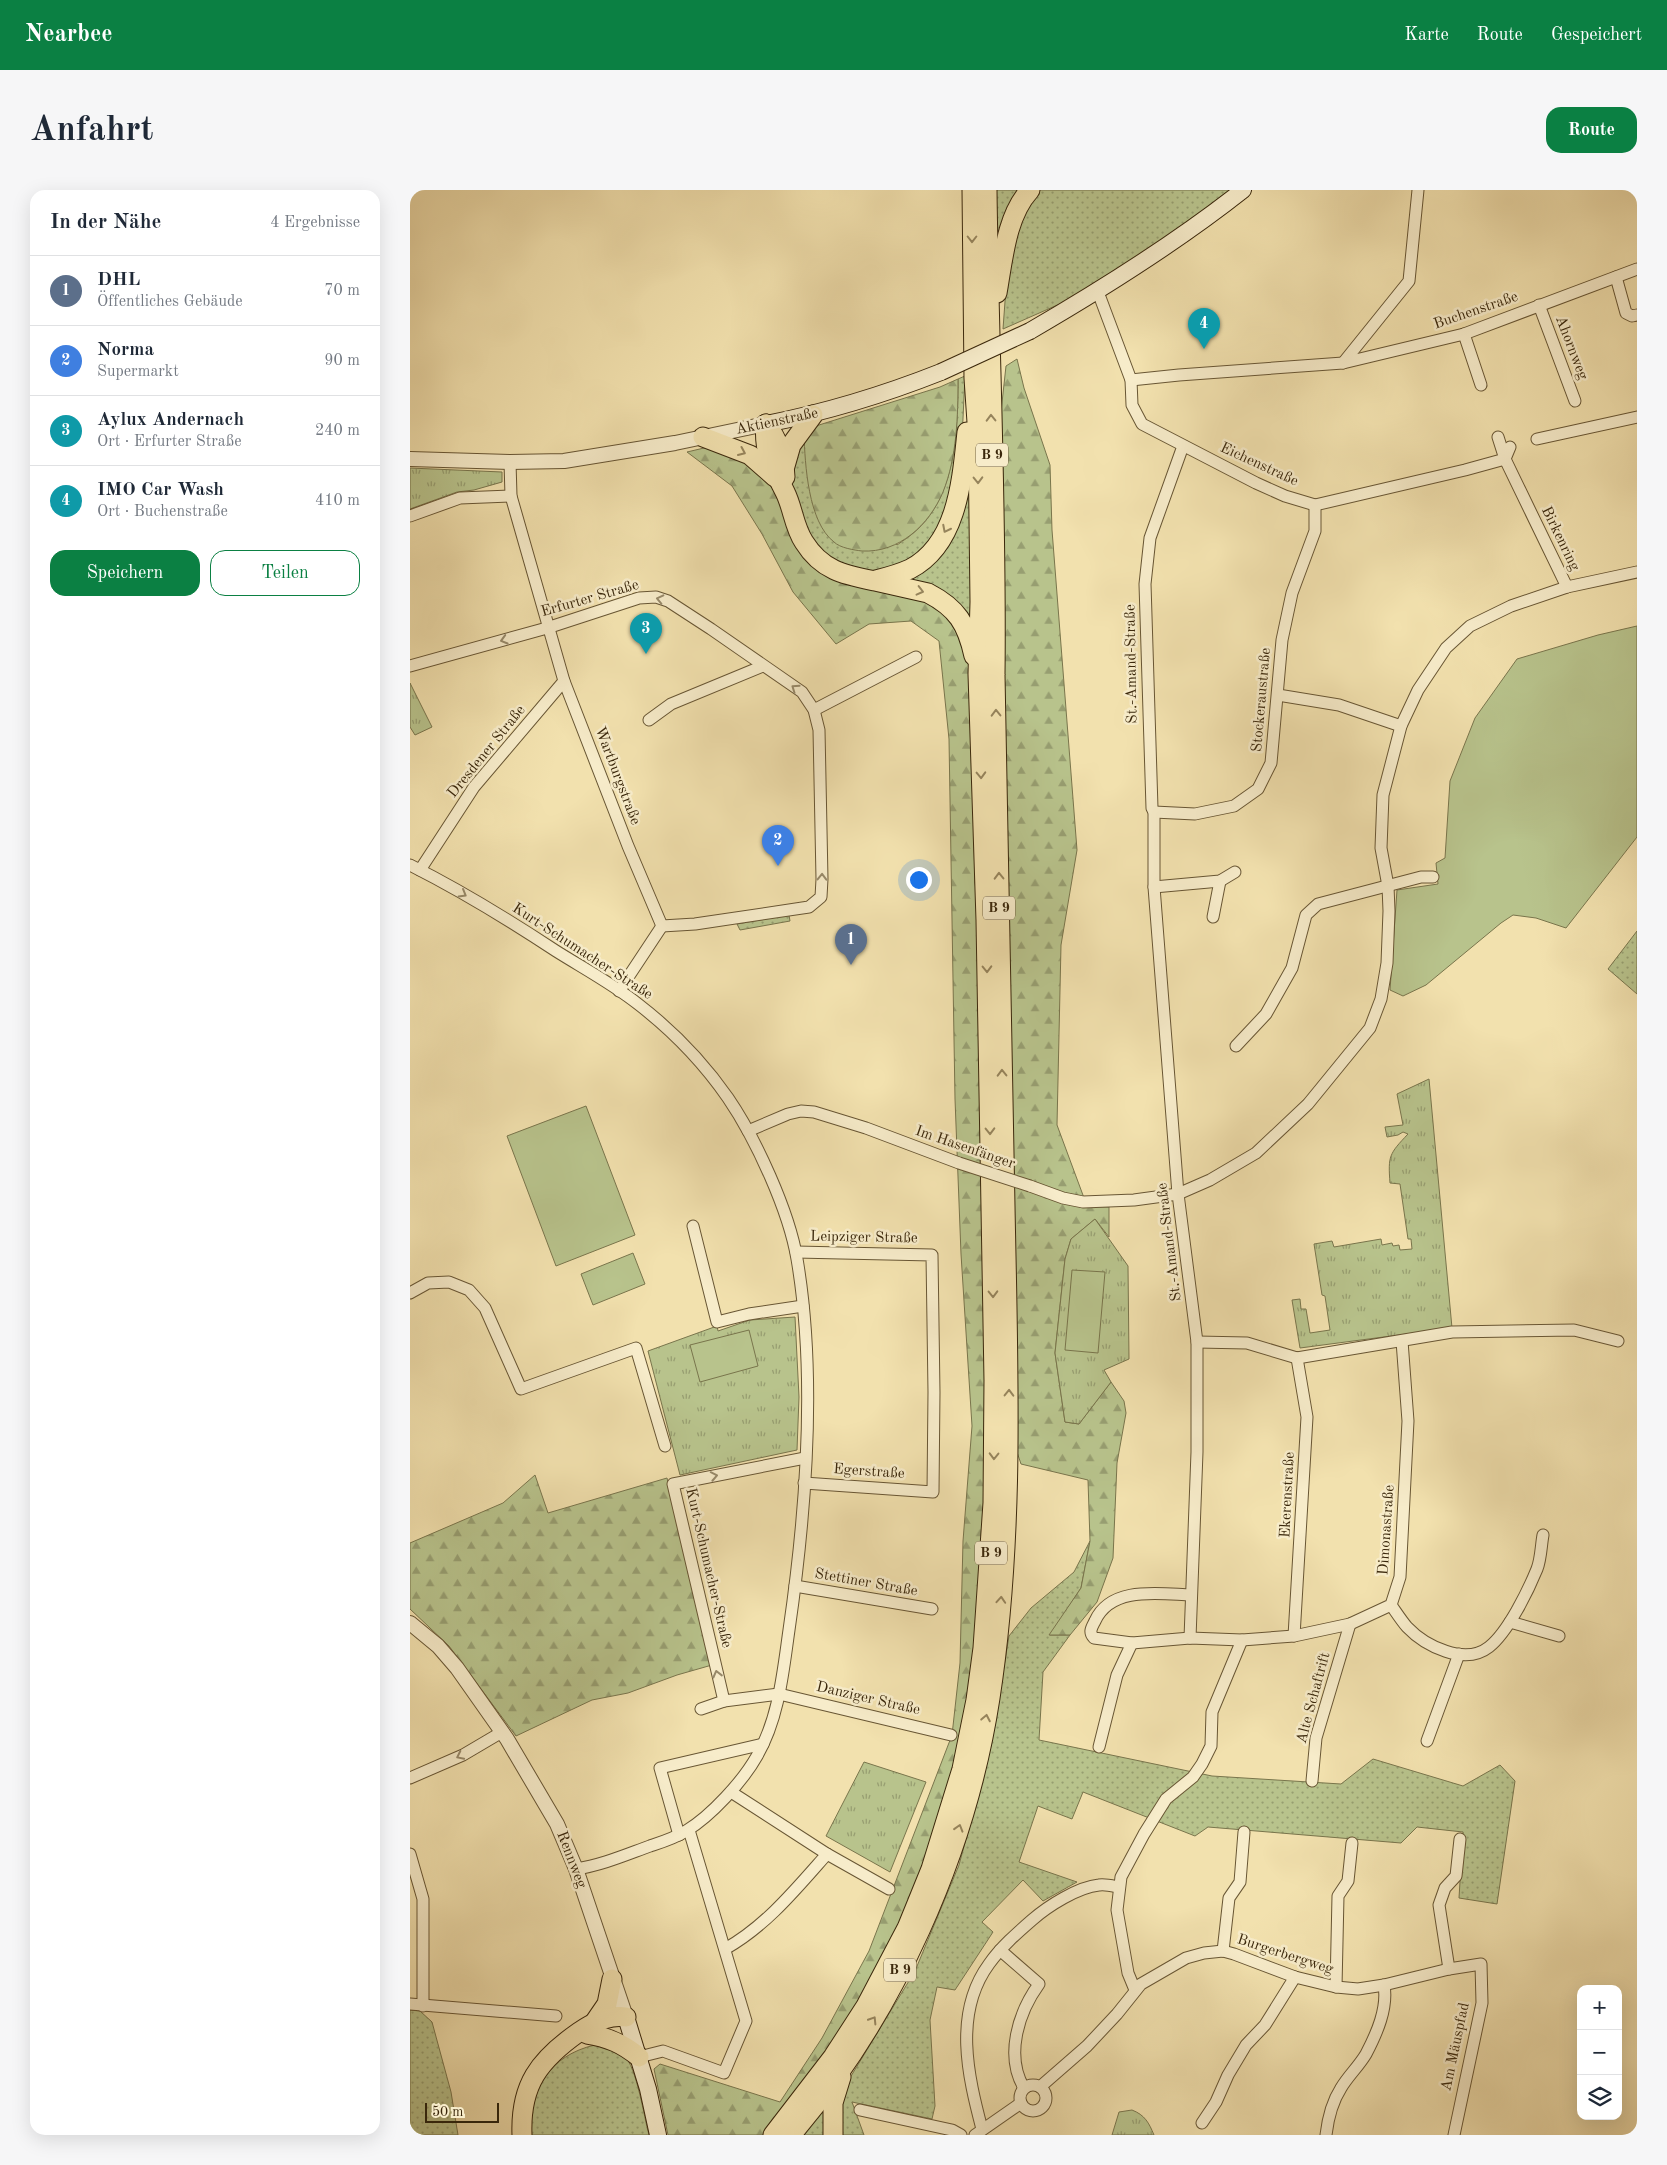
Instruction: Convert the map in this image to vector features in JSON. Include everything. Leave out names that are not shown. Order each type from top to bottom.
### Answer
[{"type":"highway","name":"B 9","points":[[773,2135],[833,2057],[866,2006],[906,1928],[931,1869],[962,1769],[976,1700],[983,1648],[991,1555],[994,1388],[986,920],[978,674],[980,582],[978,437],[974,378],[972,190]]},
{"type":"highway","name":"B 9","points":[[791,2135],[847,2061],[877,2013],[920,1931],[955,1840],[977,1766],[990,1701],[1000,1613],[1006,1502],[1009,1381],[995,675],[996,572],[987,190]]},
{"type":"highway","points":[[989,338],[1006,243],[1018,210],[1030,190]]},
{"type":"highway","points":[[873,581],[903,572],[926,557],[939,542],[949,523],[958,497],[964,466],[974,378]]},
{"type":"highway","points":[[782,479],[791,445],[813,415]]},
{"type":"highway","points":[[766,424],[766,447],[782,479],[797,529],[812,553],[821,562],[843,575],[928,593],[952,609],[962,620],[971,641],[978,674]]},
{"type":"highway","points":[[703,437],[750,455],[782,479]]},
{"type":"highway","points":[[591,2029],[607,2004],[612,1978]]},
{"type":"highway","points":[[522,2135],[524,2104],[531,2082],[547,2057],[562,2044],[611,2018],[626,2018]]},
{"type":"highway","points":[[591,2029],[615,2041],[639,2057]]},
{"type":"highway","points":[[833,2135],[833,2103],[847,2061]]},
{"type":"main road","name":"Aktienstraße","points":[[766,424],[813,415],[895,390],[941,372],[1030,331],[1098,292],[1202,222],[1242,190]]},
{"type":"main road","name":"Rennweg","points":[[626,2018],[639,2057],[658,2135]]},
{"type":"street","points":[[1343,363],[1409,280],[1418,190]]},
{"type":"street","name":"Buchenstraße","points":[[1131,380],[1343,363],[1464,334],[1637,269]]},
{"type":"street","points":[[1616,276],[1626,313],[1632,316],[1637,315]]},
{"type":"street","name":"Eichenstraße","points":[[1098,292],[1131,380],[1132,405],[1142,424],[1285,496],[1315,505],[1465,470],[1505,458]]},
{"type":"street","name":"Ahornweg","points":[[1539,305],[1575,401]]},
{"type":"street","points":[[1464,334],[1481,385]]},
{"type":"street","points":[[1537,439],[1637,417]]},
{"type":"street","name":"Aktienstraße","points":[[410,459],[510,462],[564,461],[766,424]]},
{"type":"street","name":"Birkenring","points":[[1498,437],[1505,458],[1567,587],[1637,572]]},
{"type":"street","name":"St.-Amand-Straße","points":[[1184,446],[1150,538],[1145,584],[1147,690],[1152,808],[1154,812],[1154,887],[1178,1194],[1197,1342],[1197,1452],[1190,1638]]},
{"type":"street","points":[[1505,458],[1510,446]]},
{"type":"street","points":[[410,516],[460,498],[511,496],[510,462]]},
{"type":"street","name":"Wartburgstraße","points":[[511,496],[530,559],[547,628],[564,681],[628,846],[662,926]]},
{"type":"street","name":"Stockeraustraße","points":[[1154,812],[1195,814],[1234,806],[1258,789],[1271,763],[1282,640],[1292,593],[1314,531],[1315,505]]},
{"type":"street","name":"Im Hasenfänger","points":[[748,1131],[788,1114],[800,1111],[814,1112],[866,1128],[959,1163],[1063,1198],[1083,1202],[1134,1200],[1178,1194],[1210,1180],[1256,1153],[1308,1104],[1370,1028],[1381,999],[1387,963],[1388,886],[1381,848],[1382,795],[1401,726],[1418,690],[1446,648],[1470,626],[1511,606],[1567,587]]},
{"type":"street","name":"Erfurter Straße","points":[[410,666],[547,628],[639,598],[656,597],[668,601],[802,692],[814,710],[820,742],[821,897],[808,907],[695,924],[662,926]]},
{"type":"street","points":[[814,710],[916,657]]},
{"type":"street","points":[[649,720],[671,704],[763,666]]},
{"type":"street","name":"Dresdener Straße","points":[[415,868],[474,788],[564,681]]},
{"type":"street","points":[[1278,695],[1338,705],[1401,726]]},
{"type":"street","name":"Kurt-Schumacher-Straße","points":[[415,868],[520,927],[636,1002],[674,1034],[699,1061],[730,1100],[748,1131],[783,1208],[796,1252],[803,1306],[808,1394],[804,1483],[795,1586],[779,1694],[769,1732],[756,1758],[731,1792],[684,1832],[600,1865],[576,1869]]},
{"type":"street","points":[[1154,887],[1220,881],[1235,872]]},
{"type":"street","points":[[1236,1046],[1266,1014],[1292,968],[1306,916],[1318,904],[1421,877],[1433,877]]},
{"type":"street","points":[[1213,916],[1220,881]]},
{"type":"street","points":[[619,991],[662,926]]},
{"type":"street","points":[[693,1226],[717,1322],[749,1314],[803,1306]]},
{"type":"street","name":"Leipziger Straße","points":[[796,1252],[932,1255],[933,1492]]},
{"type":"street","points":[[410,1292],[428,1283],[449,1282],[469,1290],[485,1308],[521,1388],[636,1348],[665,1446]]},
{"type":"street","points":[[1197,1342],[1247,1343],[1296,1358],[1452,1332],[1574,1330],[1618,1341]]},
{"type":"street","name":"Dimonastraße","points":[[1391,1605],[1400,1577],[1408,1421],[1402,1341]]},
{"type":"street","name":"Ekerenstraße","points":[[1294,1636],[1307,1417],[1296,1358]]},
{"type":"street","name":"Kurt-Schumacher-Straße","points":[[724,1701],[673,1484],[805,1458]]},
{"type":"street","name":"Egerstraße","points":[[804,1483],[933,1492]]},
{"type":"street","points":[[1192,1595],[1136,1594],[1118,1598],[1098,1615],[1091,1635],[1094,1638],[1132,1643],[1190,1638],[1242,1640],[1294,1636],[1350,1624],[1391,1605],[1406,1626],[1431,1646],[1459,1654],[1472,1654],[1488,1648],[1501,1636],[1510,1622],[1538,1567],[1543,1535]]},
{"type":"street","name":"Stettiner Straße","points":[[795,1586],[932,1609]]},
{"type":"street","points":[[1510,1622],[1559,1636]]},
{"type":"street","name":"Rennweg","points":[[410,1623],[438,1646],[457,1668],[529,1774],[557,1824],[576,1869],[626,2018]]},
{"type":"street","name":"Alte Schaftrift","points":[[1312,1781],[1316,1738],[1350,1624]]},
{"type":"street","points":[[1135,1990],[1128,1972],[1117,1910],[1118,1887],[1127,1863],[1166,1799],[1193,1776],[1211,1746],[1212,1712],[1242,1640]]},
{"type":"street","points":[[1099,1747],[1116,1675],[1132,1643]]},
{"type":"street","points":[[1427,1741],[1459,1654]]},
{"type":"street","points":[[701,1709],[724,1701],[779,1694]]},
{"type":"street","name":"Danziger Straße","points":[[779,1694],[951,1735]]},
{"type":"street","points":[[410,1778],[463,1755],[502,1732]]},
{"type":"street","points":[[639,2057],[663,2051],[724,2072],[746,2021],[724,1949],[660,1768],[763,1744]]},
{"type":"street","points":[[731,1792],[827,1854],[889,1889]]},
{"type":"street","points":[[1223,1951],[1230,1898],[1240,1882],[1244,1832]]},
{"type":"street","points":[[1449,1969],[1439,1905],[1445,1888],[1456,1876],[1460,1839]]},
{"type":"street","points":[[1336,1987],[1338,1896],[1348,1881],[1352,1843]]},
{"type":"street","points":[[410,1854],[422,1899],[423,2006]]},
{"type":"street","points":[[724,1949],[747,1936],[787,1899],[827,1854]]},
{"type":"street","points":[[1021,2103],[978,2132],[966,2055],[966,2031],[970,2008],[978,1984],[988,1965],[1000,1950],[1042,1912],[1062,1899],[1100,1885],[1118,1887]]},
{"type":"street","points":[[1000,1950],[1038,1984],[1024,2007],[1016,2037],[1017,2072],[1024,2088]]},
{"type":"street","name":"Burgerbergweg","points":[[1040,2087],[1087,2046],[1117,2014],[1140,1984],[1186,1958],[1204,1953],[1223,1951],[1295,1977],[1336,1987],[1358,1988],[1384,1985],[1449,1969],[1481,1964]]},
{"type":"street","name":"Am Mäuspfad","points":[[1454,2135],[1463,2085],[1482,2003],[1481,1964]]},
{"type":"street","points":[[1202,2123],[1216,2102],[1228,2075],[1246,2045],[1264,2025],[1295,1977]]},
{"type":"street","points":[[1326,2135],[1329,2115],[1340,2089],[1366,2054],[1383,2013],[1387,1998],[1384,1985]]},
{"type":"street","points":[[410,2004],[556,2016]]},
{"type":"street","points":[[1030,2085],[1040,2087],[1046,2098],[1041,2108],[1032,2111],[1028,2110],[1021,2103],[1021,2092],[1030,2085]]},
{"type":"street","points":[[860,2110],[952,2130],[961,2135]]},
{"type":"green space","points":[[994,190],[1025,190],[999,267]]},
{"type":"green space","points":[[1036,190],[1230,190],[1176,231],[1071,299],[1003,329],[1007,274],[1014,233]]},
{"type":"green space","points":[[1017,359],[1024,388],[1050,465],[1052,530],[1077,850],[1061,945],[1057,1125],[1087,1206],[1109,1207],[1109,1237],[1095,1219],[1071,1239],[1065,1259],[1055,1353],[1065,1422],[1079,1424],[1111,1382],[1124,1401],[1126,1413],[1117,1463],[1113,1558],[1097,1602],[1070,1635],[1049,1635],[1081,1588],[1090,1541],[1088,1480],[1021,1464],[1013,1440],[1000,421],[1006,366]]},
{"type":"green space","points":[[965,376],[961,461],[954,495],[924,553],[880,574],[828,559],[803,527],[792,483],[795,449],[804,434],[897,545],[919,528],[941,496],[948,478],[955,438],[958,379]]},
{"type":"green space","points":[[958,379],[954,451],[948,479],[930,515],[911,535],[888,547],[862,551],[837,544],[825,533],[813,507],[805,461],[804,434],[819,425],[940,387]]},
{"type":"green space","points":[[704,448],[735,454],[772,481],[800,546],[926,598],[956,619],[970,662],[975,883],[981,924],[989,1425],[980,1621],[956,1766],[910,1903],[854,2016],[766,2135],[668,2135],[654,2069],[660,2064],[780,2102],[822,2038],[869,1951],[952,1735],[960,1663],[963,1541],[972,1426],[961,1254],[955,1099],[949,739],[939,641],[911,621],[869,624],[836,644],[793,592],[762,534],[732,486],[687,452]]},
{"type":"green space","points":[[410,468],[502,472],[502,482],[474,490],[457,492],[410,509]]},
{"type":"green space","points":[[969,475],[972,626],[910,584],[908,574],[920,567]]},
{"type":"green space","points":[[1637,626],[1637,837],[1566,928],[1536,918],[1513,915],[1426,985],[1403,996],[1390,990],[1397,890],[1438,884],[1436,863],[1445,858],[1450,781],[1475,718],[1517,659],[1598,635]]},
{"type":"green space","points":[[410,683],[432,727],[415,735],[410,727]]},
{"type":"green space","points":[[789,915],[790,921],[740,930],[737,924]]},
{"type":"green space","points":[[1637,931],[1637,994],[1608,969]]},
{"type":"green space","points":[[1429,1079],[1452,1328],[1300,1348],[1292,1300],[1300,1299],[1301,1309],[1306,1309],[1310,1333],[1330,1330],[1314,1244],[1332,1241],[1334,1247],[1381,1239],[1382,1245],[1392,1243],[1393,1246],[1399,1245],[1400,1250],[1412,1249],[1411,1239],[1408,1239],[1400,1184],[1390,1183],[1389,1174],[1393,1151],[1408,1134],[1403,1132],[1387,1137],[1385,1127],[1403,1125],[1397,1094]]},
{"type":"green space","points":[[586,1106],[635,1235],[556,1266],[507,1136]]},
{"type":"green space","points":[[1095,1219],[1128,1266],[1129,1359],[1104,1370],[1111,1382],[1079,1424],[1065,1422],[1055,1353],[1065,1259],[1071,1239]]},
{"type":"green space","points":[[633,1253],[645,1284],[593,1305],[581,1274]]},
{"type":"green space","points":[[1072,1270],[1105,1272],[1098,1353],[1065,1350]]},
{"type":"green space","points":[[795,1317],[799,1397],[797,1450],[680,1475],[648,1351],[717,1326],[718,1331],[750,1320]]},
{"type":"green space","points":[[749,1330],[758,1366],[700,1382],[690,1345]]},
{"type":"green space","points":[[535,1475],[548,1513],[667,1478],[712,1665],[677,1675],[628,1693],[592,1700],[516,1736],[449,1646],[410,1609],[410,1543],[503,1503]]},
{"type":"green space","points":[[1090,1541],[1081,1588],[1050,1635],[1070,1635],[1043,1672],[1039,1740],[1212,1776],[1341,1784],[1373,1759],[1463,1786],[1500,1765],[1515,1781],[1497,1904],[1459,1898],[1463,1832],[1417,1827],[1401,1843],[1208,1827],[1195,1836],[1083,1792],[1072,1819],[1038,1806],[1019,1862],[1077,1882],[1043,1901],[1023,1880],[982,1922],[993,1932],[955,1990],[937,1987],[930,2020],[935,2106],[932,2119],[852,2102],[864,2135],[839,2135],[838,2110],[848,2081],[915,1971],[959,1865],[991,1746],[1009,1636],[1031,1608],[1074,1572]]},
{"type":"green space","points":[[864,1762],[926,1782],[890,1872],[826,1836]]},
{"type":"green space","points":[[410,2010],[420,2011],[432,2022],[451,2092],[458,2135],[410,2135]]},
{"type":"green space","points":[[595,2045],[618,2051],[629,2061],[640,2093],[649,2135],[531,2135],[533,2103],[545,2077],[554,2066],[566,2057]]},
{"type":"green space","points":[[829,2102],[829,2135],[802,2135]]},
{"type":"green space","points":[[1132,2110],[1146,2120],[1154,2135],[1112,2135],[1119,2112]]},
{"type":"place","name":"IMO Car Wash","points":[[1204,349]]},
{"type":"place","name":"Aylux Andernach","points":[[646,654]]},
{"type":"place","name":"Norma","points":[[778,866]]},
{"type":"place","name":"DHL","points":[[851,965]]}]
